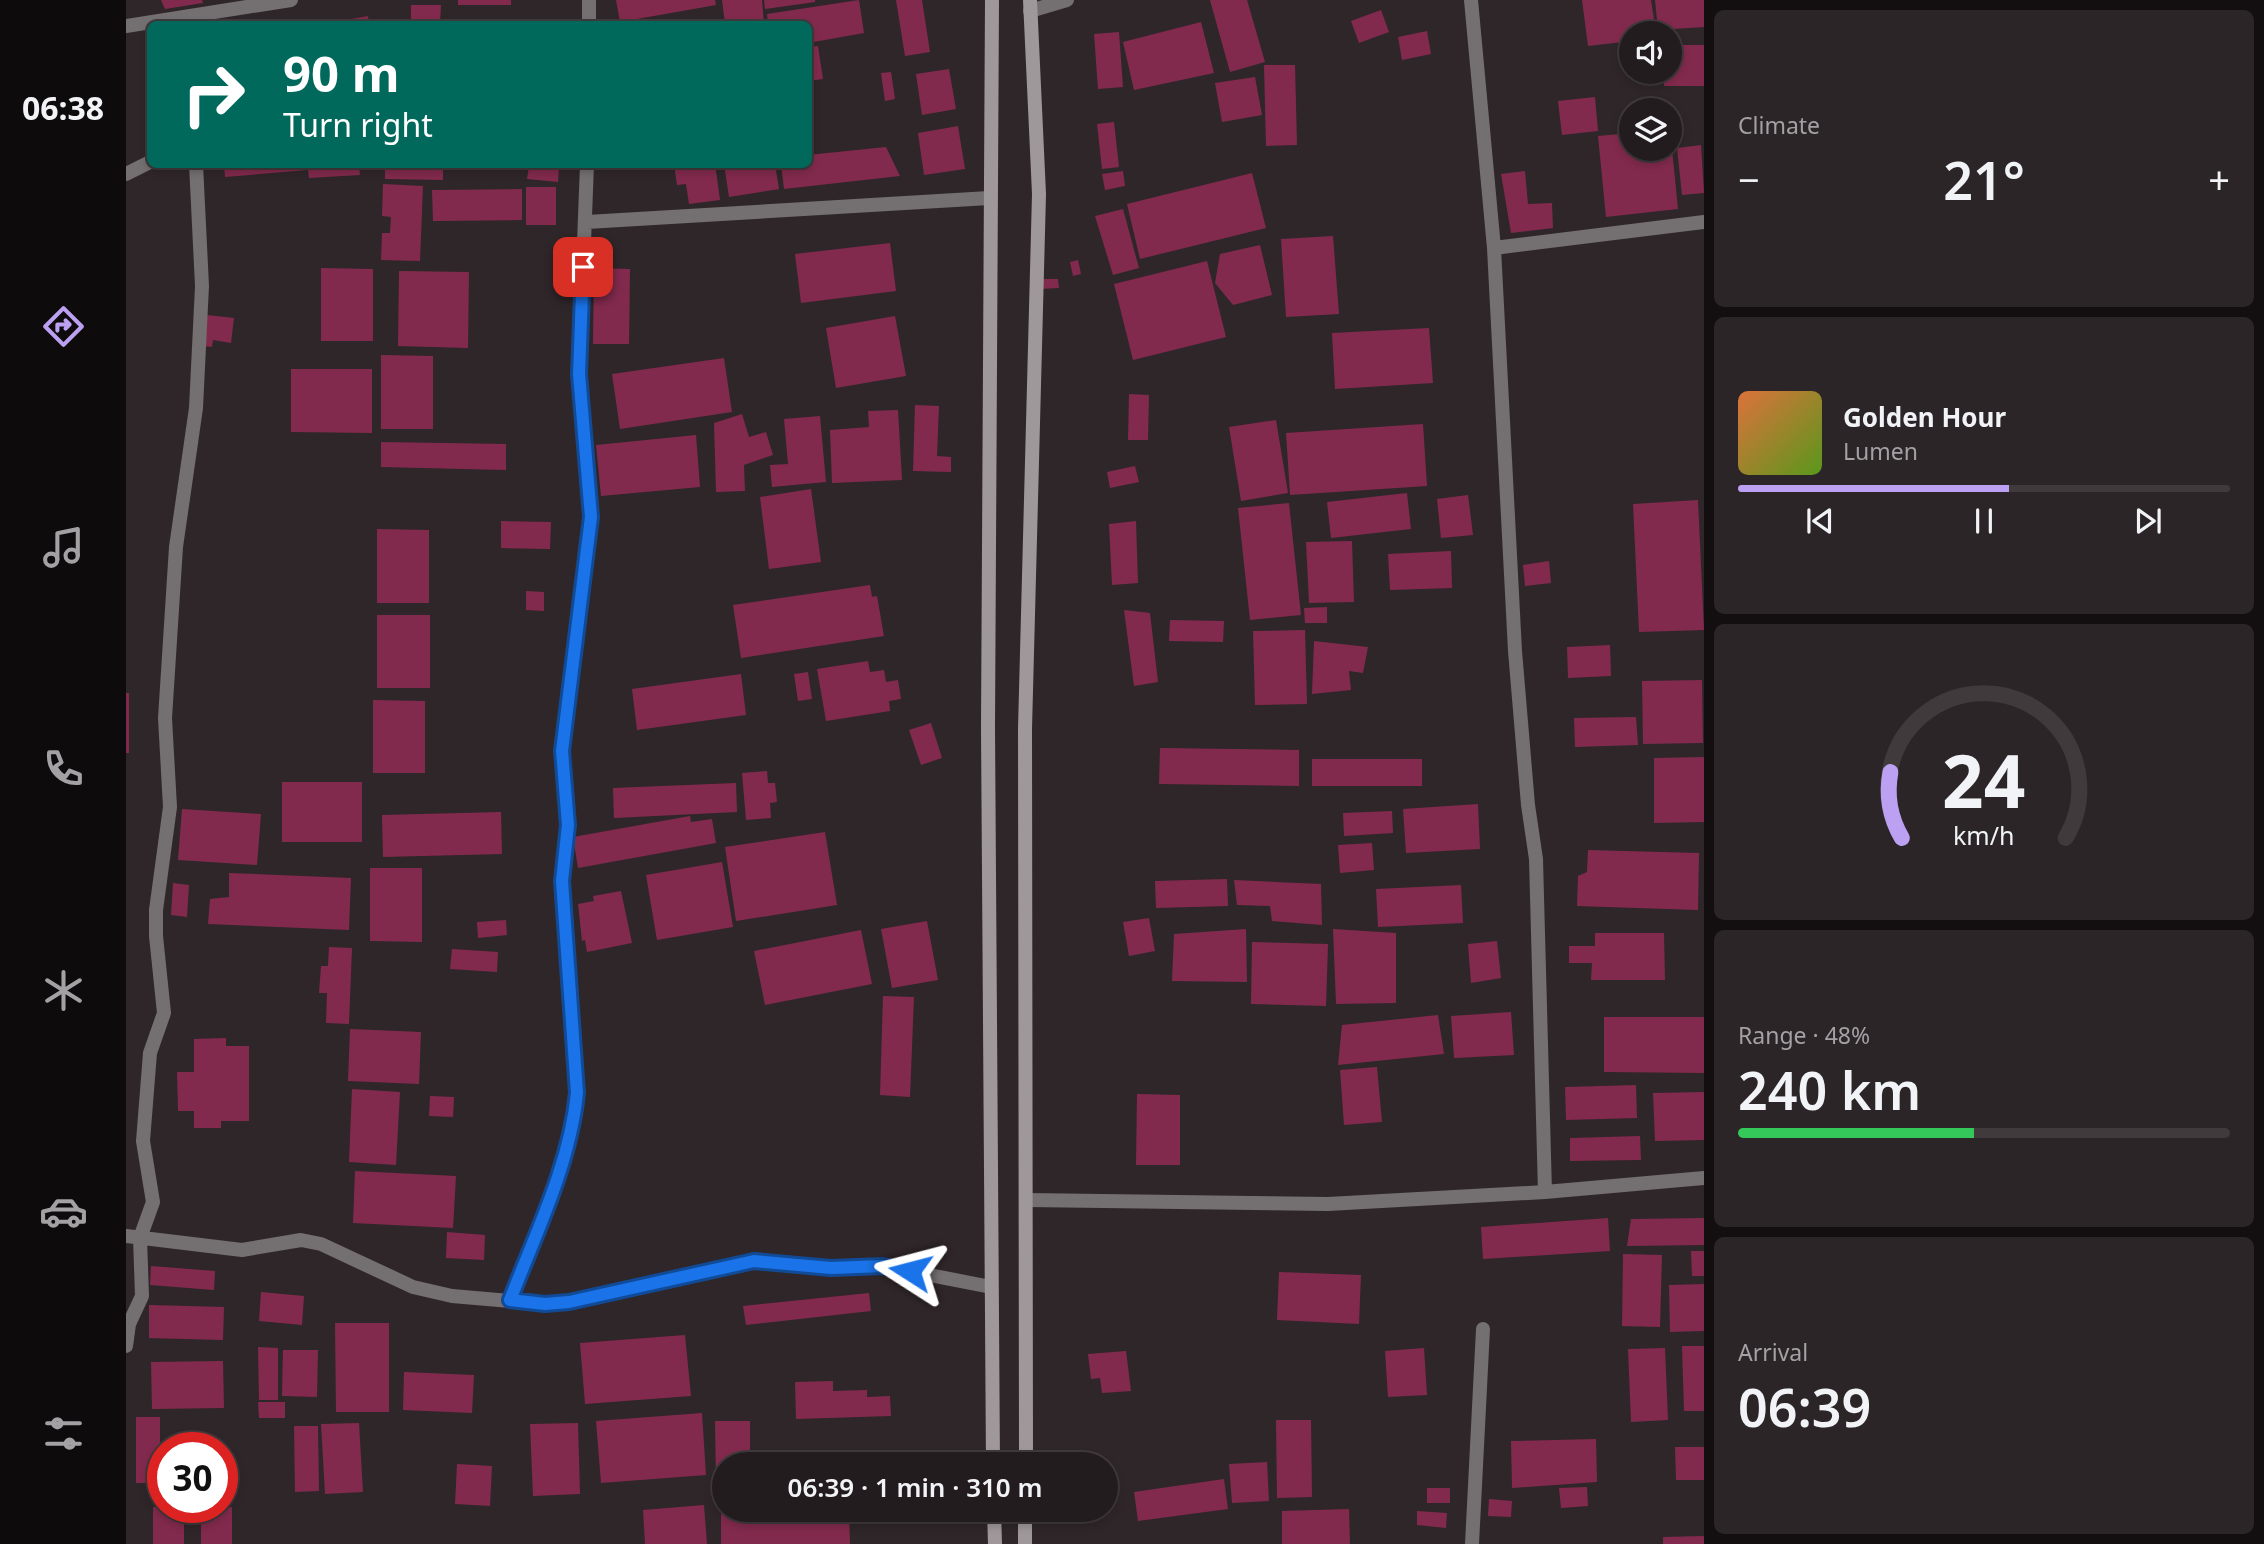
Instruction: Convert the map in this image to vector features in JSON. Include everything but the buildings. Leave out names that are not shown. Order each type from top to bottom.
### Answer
[{"type":"main road","points":[[992,0],[989,198],[993,1452]]},
{"type":"main road","points":[[1026,1452],[1025,729],[1039,194],[1030,5]]},
{"type":"main road","points":[[994,1522],[995,1544]]},
{"type":"main road","points":[[1025,1522],[1025,1544]]},
{"type":"street","points":[[189,21],[291,0]]},
{"type":"street","points":[[589,0],[589,21]]},
{"type":"street","points":[[1030,5],[1067,0]]},
{"type":"street","points":[[1471,0],[1494,247],[1515,651],[1528,805],[1536,859],[1545,1192]]},
{"type":"street","points":[[126,26],[147,24]]},
{"type":"street","points":[[126,174],[147,164]]},
{"type":"street","points":[[126,1346],[129,1324],[142,1296],[133,1237],[153,1202],[142,1141],[150,1053],[164,1013],[156,910],[170,807],[165,718],[176,547],[196,408],[202,286],[197,168]]},
{"type":"street","points":[[510,1300],[565,1152],[574,1124],[577,1093],[562,881],[568,825],[562,751],[591,517],[579,374],[587,168]]},
{"type":"street","points":[[587,222],[989,198]]},
{"type":"street","points":[[1494,247],[1704,222]]},
{"type":"street","points":[[1027,1200],[1328,1204],[1545,1192],[1704,1178]]},
{"type":"street","points":[[133,1237],[242,1250],[301,1240],[321,1244],[413,1287],[452,1296],[545,1304],[569,1302],[754,1261],[831,1268],[883,1266],[991,1287]]},
{"type":"street","points":[[1472,1544],[1483,1329]]},
{"type":"route","points":[[583,267],[579,374],[591,517],[562,751],[568,825],[562,881],[577,1093],[574,1124],[565,1152],[510,1300],[545,1304],[569,1302],[754,1261],[781,1261],[831,1268],[883,1266],[910,1271]]}]
